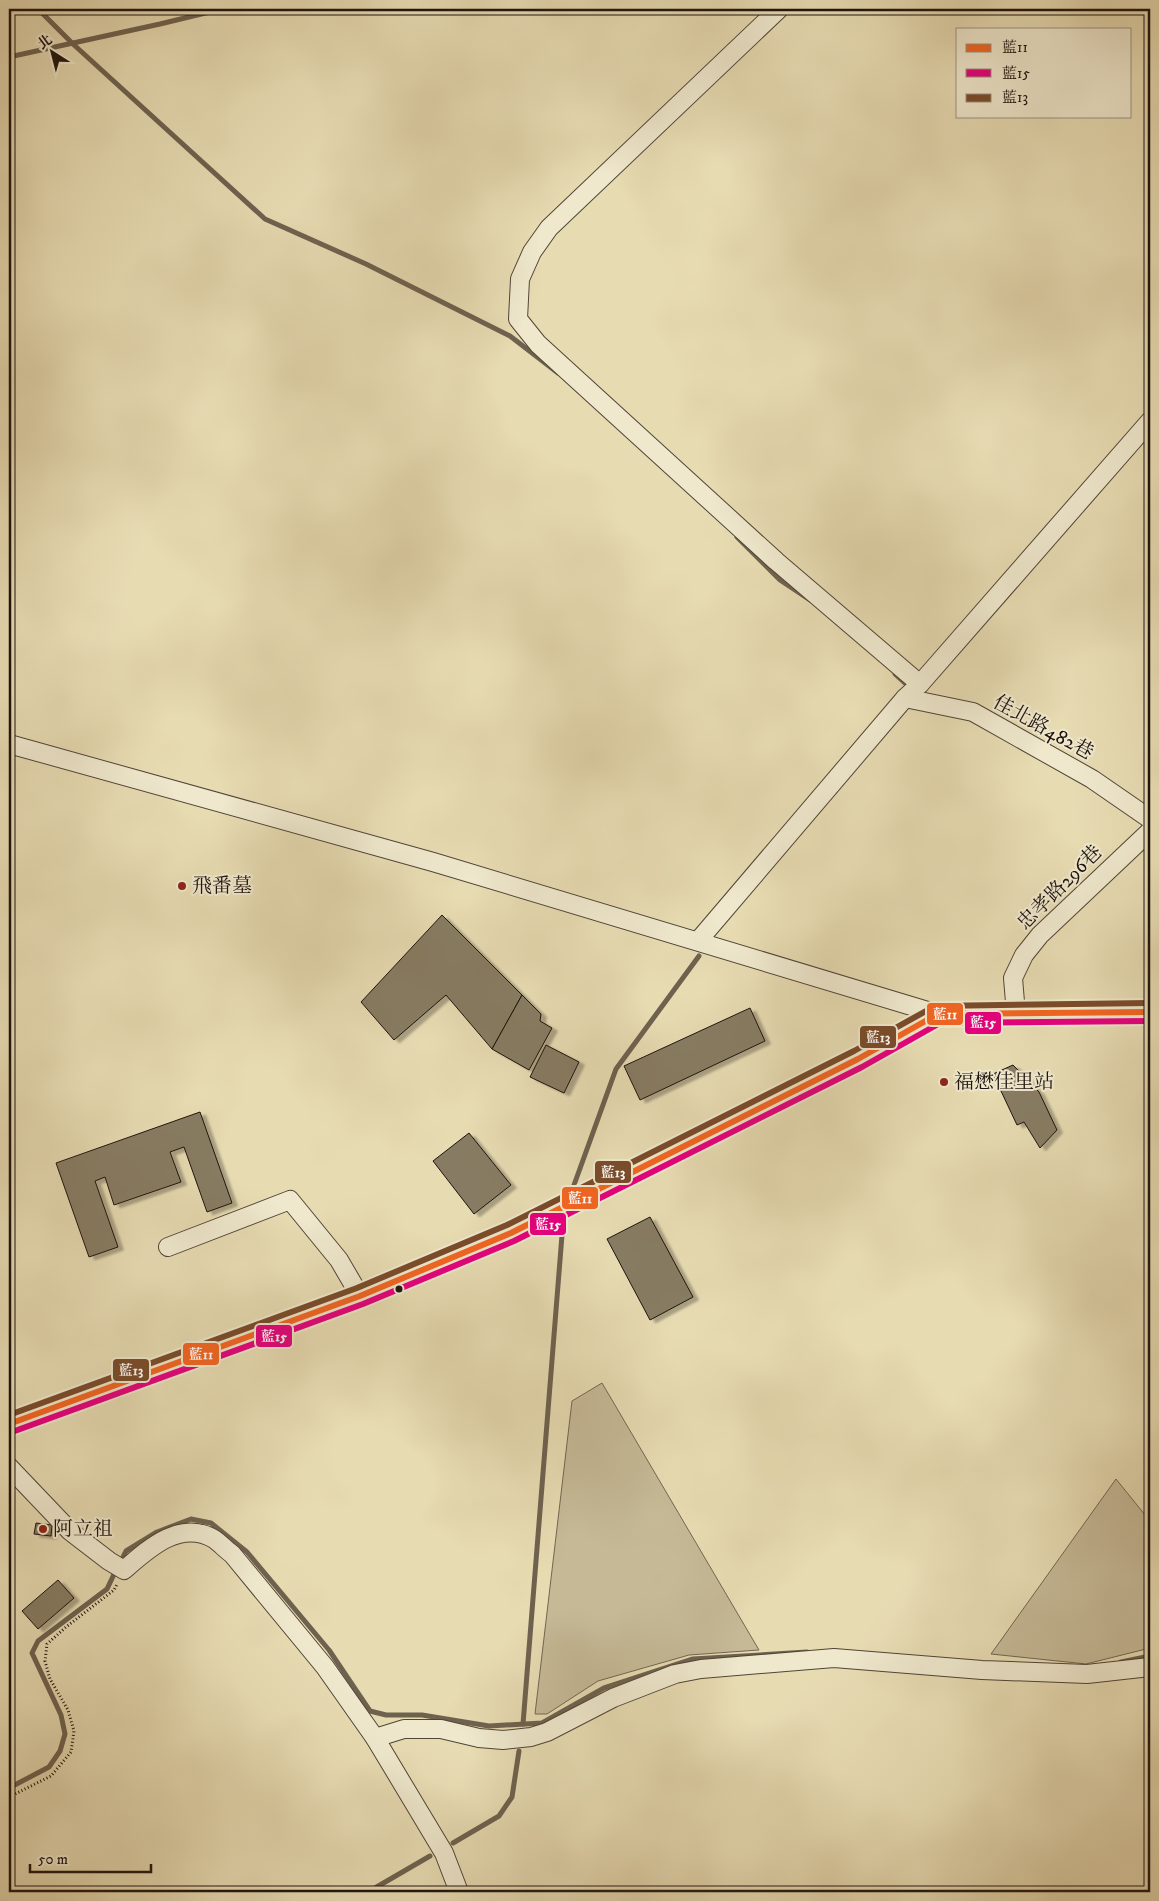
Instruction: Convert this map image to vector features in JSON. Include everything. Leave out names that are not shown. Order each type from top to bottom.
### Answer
[{"type":"street","points":[[779,9],[549,228],[532,252],[520,279],[518,319],[552,358],[776,560],[920,684]]},
{"type":"street","points":[[698,941],[905,698],[920,684],[1150,421]]},
{"type":"street","name":"佳北路482巷","points":[[905,698],[973,712],[1092,779],[1150,819]]},
{"type":"street","points":[[9,744],[433,862],[938,1014],[1150,1012]]},
{"type":"street","name":"忠孝路296巷","points":[[1016,1014],[1013,978],[1024,955],[1040,935],[1150,830]]},
{"type":"street","points":[[9,1424],[360,1296],[512,1233],[858,1059],[938,1014]]},
{"type":"street","points":[[168,1247],[290,1200],[339,1260],[360,1296]]},
{"type":"street","points":[[9,1467],[70,1531],[124,1570],[146,1551],[166,1538],[192,1531],[213,1539],[232,1554],[325,1667],[376,1738],[444,1853],[459,1892]]},
{"type":"street","points":[[376,1738],[404,1729],[442,1729],[479,1738],[503,1740],[531,1737],[547,1732],[613,1698],[674,1674],[701,1669],[834,1658],[982,1670],[1086,1674],[1150,1667]]},
{"type":"path","points":[[9,1796],[51,1776],[71,1752],[74,1731],[68,1710],[50,1679],[45,1661],[47,1644],[114,1590],[124,1570]]},
{"type":"shaded area","points":[[602,1383],[759,1650],[689,1655],[598,1681],[547,1714],[535,1714],[572,1401]]},
{"type":"shaded area","points":[[1116,1479],[1150,1521],[1150,1648],[1086,1664],[991,1654]]},
{"type":"building","points":[[442,915],[522,995],[492,1049],[446,995],[394,1040],[361,1002]]},
{"type":"building","points":[[522,995],[541,1014],[540,1021],[552,1028],[529,1070],[492,1049]]},
{"type":"building","points":[[750,1008],[765,1041],[640,1100],[624,1066]]},
{"type":"building","points":[[546,1045],[579,1062],[564,1093],[530,1077]]},
{"type":"building","points":[[1013,1065],[1039,1092],[1057,1130],[1040,1148],[1024,1122],[1017,1125],[993,1074]]},
{"type":"building","points":[[200,1112],[232,1203],[207,1212],[184,1147],[170,1152],[181,1182],[114,1205],[105,1177],[95,1181],[118,1247],[89,1257],[56,1163]]},
{"type":"building","points":[[469,1133],[511,1185],[474,1214],[433,1161]]},
{"type":"building","points":[[650,1217],[693,1297],[650,1320],[607,1239]]},
{"type":"building","name":"阿立祖","points":[[36,1523],[52,1525],[51,1536],[34,1534]]},
{"type":"building","points":[[58,1580],[74,1598],[38,1629],[22,1611]]},
{"type":"waterway","points":[[38,9],[73,44],[265,219],[366,264],[510,336],[558,373]]},
{"type":"waterway","points":[[9,57],[222,9]]},
{"type":"waterway","points":[[737,537],[780,580],[810,600]]},
{"type":"waterway","points":[[895,674],[906,684]]},
{"type":"waterway","points":[[574,1185],[616,1069],[699,956]]},
{"type":"waterway","points":[[523,1724],[562,1235]]},
{"type":"waterway","points":[[120,1563],[126,1551],[157,1532],[191,1519],[211,1523],[247,1552],[329,1650],[370,1711],[386,1715],[422,1715],[489,1726],[542,1723],[604,1688],[693,1659],[807,1652]]},
{"type":"waterway","points":[[9,1788],[49,1767],[60,1751],[65,1734],[61,1715],[32,1653],[38,1641],[107,1589],[116,1570]]},
{"type":"waterway","points":[[1121,1662],[1150,1656]]},
{"type":"waterway","points":[[453,1843],[499,1816],[512,1797],[519,1751]]},
{"type":"waterway","points":[[368,1892],[430,1856]]},
{"type":"waterway","points":[[1143,1892],[1150,1888]]},
{"type":"transit line","name":"藍13","points":[[9,1415],[357,1288],[507,1225],[854,1051],[935,1006],[1150,1003]]},
{"type":"transit line","name":"藍11","points":[[9,1424],[360,1296],[511,1233],[858,1059],[938,1014],[1150,1012]]},
{"type":"transit line","name":"藍15","points":[[12,1432],[363,1304],[514,1241],[862,1067],[940,1023],[1150,1021]]},
{"type":"place","name":"飛番墓","points":[[182,886]]},
{"type":"place","name":"福懋佳里站","points":[[944,1082]]},
{"type":"place","name":"阿立祖","points":[[43,1529]]}]
